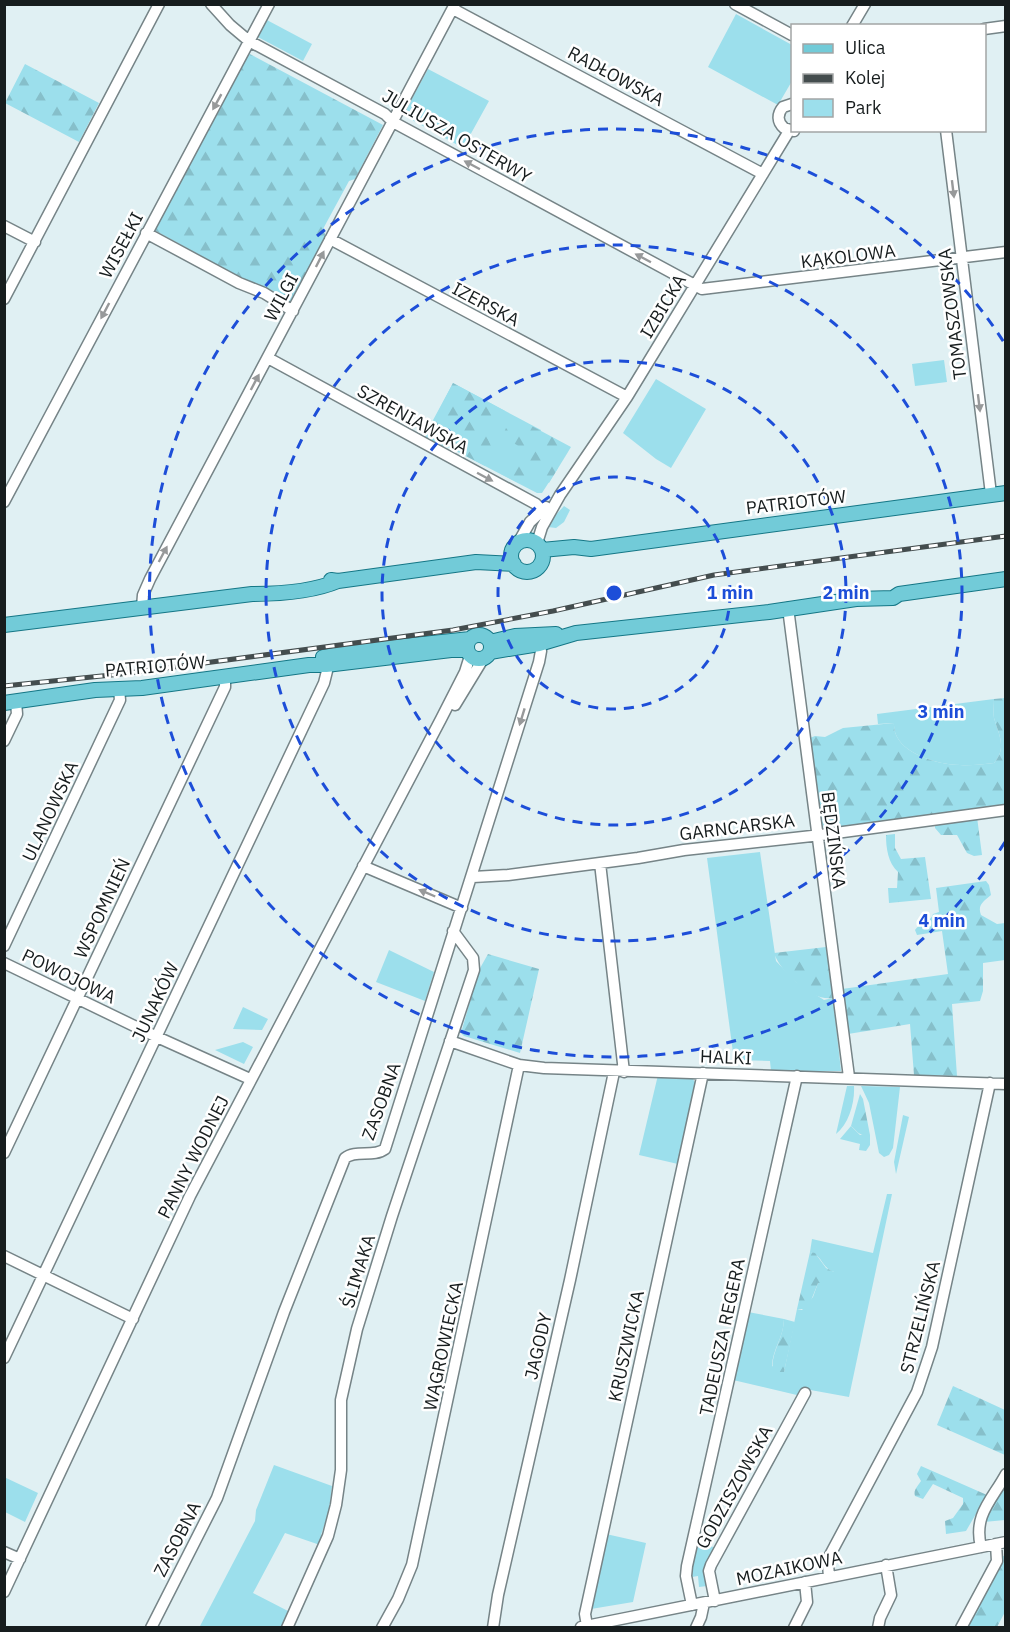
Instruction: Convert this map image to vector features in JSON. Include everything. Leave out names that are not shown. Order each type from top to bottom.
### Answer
[{"type":"main road","name":"PATRIOTÓW","points":[[541,552],[574,547],[591,549],[998,494]]},
{"type":"main road","points":[[4,625],[252,594],[291,583],[325,579],[338,581],[476,562],[515,552],[526,540],[541,552],[536,569],[529,572],[522,571],[515,552]]},
{"type":"main road","name":"PATRIOTÓW","points":[[10,702],[95,690],[142,688],[309,665],[348,652],[478,650],[539,644],[565,635],[735,614],[763,605],[788,608],[856,599],[877,590],[891,589],[899,594],[1005,579]]},
{"type":"main road","name":"PATRIOTÓW","points":[[478,650],[515,636],[547,633],[565,635]]},
{"type":"street","points":[[4,299],[159,4]]},
{"type":"street","name":"JULIUSZA OSTERWY","points":[[211,4],[249,41],[385,114],[393,122],[695,285]]},
{"type":"street","name":"WISEŁKI","points":[[4,502],[268,4]]},
{"type":"street","points":[[735,4],[791,34]]},
{"type":"street","points":[[853,24],[865,4]]},
{"type":"street","name":"WILGI","points":[[142,607],[143,595],[150,579],[454,7]]},
{"type":"street","name":"RADŁOWSKA","points":[[454,7],[763,174]]},
{"type":"street","points":[[986,29],[1005,26]]},
{"type":"street","points":[[791,105],[783,107],[778,114],[781,126],[791,131]]},
{"type":"street","name":"IZBICKA","points":[[541,552],[542,527],[560,495],[627,397],[791,131]]},
{"type":"street","name":"TOMASZOWSKA","points":[[946,132],[963,258],[962,272],[998,494]]},
{"type":"street","points":[[4,226],[35,242]]},
{"type":"street","points":[[146,233],[239,283],[264,293],[293,311]]},
{"type":"street","name":"IZERSKA","points":[[330,239],[627,397]]},
{"type":"street","name":"KĄKOLOWA","points":[[695,285],[708,289],[1005,252]]},
{"type":"street","name":"SZRENIAWSKA","points":[[267,358],[536,504],[542,510]]},
{"type":"street","name":"IZBICKA","points":[[515,552],[530,522],[560,495]]},
{"type":"street","name":"BĘDZIŃSKA","points":[[788,608],[849,1077]]},
{"type":"street","name":"ZASOBNA","points":[[151,1628],[217,1498],[284,1312],[345,1158],[350,1154],[380,1153],[385,1149],[453,931],[473,877],[539,662],[541,651],[539,644]]},
{"type":"street","name":"PANNY WODNEJ","points":[[4,1592],[190,1196],[478,650]]},
{"type":"street","name":"JUNAKÓW","points":[[4,1358],[324,683],[325,661]]},
{"type":"street","name":"WSPOMNIEŃ","points":[[4,1153],[220,698],[225,687],[225,677]]},
{"type":"street","name":"ULANOWSKA","points":[[4,946],[120,700],[119,689]]},
{"type":"street","points":[[4,741],[17,714],[10,702]]},
{"type":"street","name":"GARNCARSKA","points":[[473,877],[508,875],[1005,810]]},
{"type":"street","name":"JAGODY","points":[[492,1628],[619,1072],[600,863]]},
{"type":"street","points":[[363,866],[462,908]]},
{"type":"street","name":"ŚLIMAKA","points":[[287,1628],[331,1526],[341,1470],[339,1414],[357,1329],[474,970],[473,958],[453,931]]},
{"type":"street","name":"POWOJOWA","points":[[4,963],[250,1079]]},
{"type":"street","name":"HALKI","points":[[450,1041],[519,1065],[544,1068],[1005,1084]]},
{"type":"street","name":"WĄGROWIECKA","points":[[382,1628],[398,1599],[412,1565],[519,1065]]},
{"type":"street","name":"KRUSZWICKA","points":[[584,1627],[703,1073]]},
{"type":"street","name":"TADEUSZA REGERA","points":[[692,1605],[686,1576],[687,1566],[797,1076]]},
{"type":"street","name":"STRZELIŃSKA","points":[[829,1577],[830,1555],[917,1392],[923,1375],[932,1347],[990,1083]]},
{"type":"street","points":[[4,1256],[133,1319]]},
{"type":"street","name":"GODZISZOWSKA","points":[[709,1602],[711,1565],[805,1394]]},
{"type":"street","points":[[981,1547],[977,1531],[980,1520],[1005,1474]]},
{"type":"street","points":[[961,1628],[997,1561],[1001,1543]]},
{"type":"street","name":"MOZAIKOWA","points":[[584,1627],[636,1622],[692,1605],[1001,1543]]},
{"type":"street","points":[[4,1552],[20,1559]]},
{"type":"street","points":[[879,1628],[880,1618],[891,1595],[886,1565]]},
{"type":"street","points":[[794,1628],[807,1602],[805,1582]]},
{"type":"street","points":[[696,1628],[709,1602]]},
{"type":"green space","points":[[736,14],[791,44],[791,83],[778,105],[708,67]]},
{"type":"green space","points":[[265,19],[312,44],[303,61],[256,36]]},
{"type":"green space","points":[[248,53],[383,125],[355,179],[349,181],[323,229],[326,237],[290,303],[272,290],[251,283],[154,230]]},
{"type":"green space","points":[[25,64],[99,103],[79,142],[5,103]]},
{"type":"green space","points":[[428,69],[489,101],[463,148],[403,115]]},
{"type":"green space","points":[[944,360],[947,382],[915,386],[912,364]]},
{"type":"green space","points":[[656,379],[706,409],[671,468],[623,433]]},
{"type":"green space","points":[[453,383],[541,430],[533,455],[558,468],[542,493],[537,493],[425,435]]},
{"type":"green space","points":[[453,383],[505,411],[499,421],[495,419],[486,421],[483,427],[493,451],[485,466],[449,447],[444,450],[424,439]]},
{"type":"green space","points":[[528,424],[571,447],[549,483],[534,474],[519,483],[501,474],[514,451],[519,452],[521,449],[502,437],[506,428],[522,436]]},
{"type":"green space","points":[[564,506],[570,510],[564,522],[556,528],[548,527],[551,520]]},
{"type":"green space","points":[[1005,698],[1005,806],[824,831],[820,828],[807,739],[815,736],[825,737],[843,728],[894,723],[895,733],[900,742],[908,749],[928,759],[940,763],[964,765],[994,763],[1001,747],[994,718],[994,699]]},
{"type":"green space","points":[[994,699],[994,718],[1001,747],[994,763],[960,765],[928,759],[908,749],[900,742],[895,733],[894,723],[878,724],[877,714]]},
{"type":"green space","points":[[977,817],[982,855],[974,856],[967,853],[957,835],[941,835],[935,828],[935,823]]},
{"type":"green space","points":[[895,834],[895,848],[901,859],[925,857],[931,899],[889,903],[888,888],[897,888],[898,872],[888,855],[886,835]]},
{"type":"green space","points":[[760,852],[776,961],[796,982],[824,1000],[833,998],[841,1071],[771,1071],[770,1061],[734,1060],[707,858]]},
{"type":"green space","points":[[986,881],[991,895],[982,903],[980,912],[981,915],[997,924],[1005,923],[1005,960],[983,963],[983,991],[980,1001],[952,1004],[957,1076],[914,1075],[910,1024],[848,1034],[842,989],[948,974],[942,931],[917,935],[915,930],[933,914],[939,912],[936,888]]},
{"type":"green space","points":[[826,947],[833,998],[825,998],[807,991],[783,969],[774,953]]},
{"type":"green space","points":[[389,950],[434,972],[425,1001],[376,982]]},
{"type":"green space","points":[[488,954],[539,969],[520,1053],[464,1036],[461,1033],[479,970]]},
{"type":"green space","points":[[243,1007],[268,1019],[262,1030],[233,1029]]},
{"type":"green space","points":[[243,1042],[253,1047],[244,1064],[215,1050]]},
{"type":"green space","points":[[658,1075],[691,1076],[696,1084],[678,1164],[639,1155]]},
{"type":"green space","points":[[847,1086],[854,1086],[852,1106],[848,1119],[836,1134]]},
{"type":"green space","points":[[861,1086],[900,1087],[893,1148],[889,1155],[884,1157],[879,1153],[869,1103]]},
{"type":"green space","points":[[860,1094],[870,1135],[861,1135],[851,1126]]},
{"type":"green space","points":[[903,1115],[909,1117],[896,1174],[894,1162]]},
{"type":"green space","points":[[851,1126],[860,1135],[870,1135],[870,1145],[866,1151],[859,1150],[860,1144],[840,1139]]},
{"type":"green space","points":[[887,1194],[892,1194],[849,1397],[805,1389],[801,1396],[733,1380],[748,1312],[784,1319],[772,1366],[784,1372],[797,1309],[802,1310],[813,1297],[818,1283],[829,1283],[834,1272],[810,1252],[812,1239],[873,1253]]},
{"type":"green space","points":[[810,1252],[815,1253],[826,1268],[836,1273],[837,1280],[832,1283],[818,1283],[810,1303],[805,1309],[797,1309]]},
{"type":"green space","points":[[784,1319],[795,1322],[784,1372],[777,1372],[773,1369],[773,1364]]},
{"type":"green space","points":[[953,1386],[1005,1410],[1005,1455],[937,1425]]},
{"type":"green space","points":[[274,1465],[332,1486],[329,1511],[321,1535],[324,1536],[320,1545],[285,1533],[253,1593],[288,1611],[281,1627],[199,1628],[255,1521],[256,1510]]},
{"type":"green space","points":[[921,1466],[987,1495],[966,1531],[946,1534],[945,1521],[953,1518],[963,1504],[963,1498],[933,1484],[923,1499],[915,1496],[915,1490],[921,1481],[917,1474]]},
{"type":"green space","points":[[4,1477],[38,1493],[25,1522],[5,1512]]},
{"type":"green space","points":[[1005,1479],[1005,1520],[984,1522]]},
{"type":"green space","points":[[606,1534],[646,1543],[633,1602],[591,1609]]},
{"type":"green space","points":[[696,1543],[718,1548],[707,1586],[699,1587],[698,1576],[692,1577],[690,1573]]},
{"type":"green space","points":[[1005,1556],[1005,1612],[997,1627],[963,1628]]},
{"type":"railway","points":[[4,686],[121,674],[453,630],[553,611],[714,575],[1006,536]]}]
